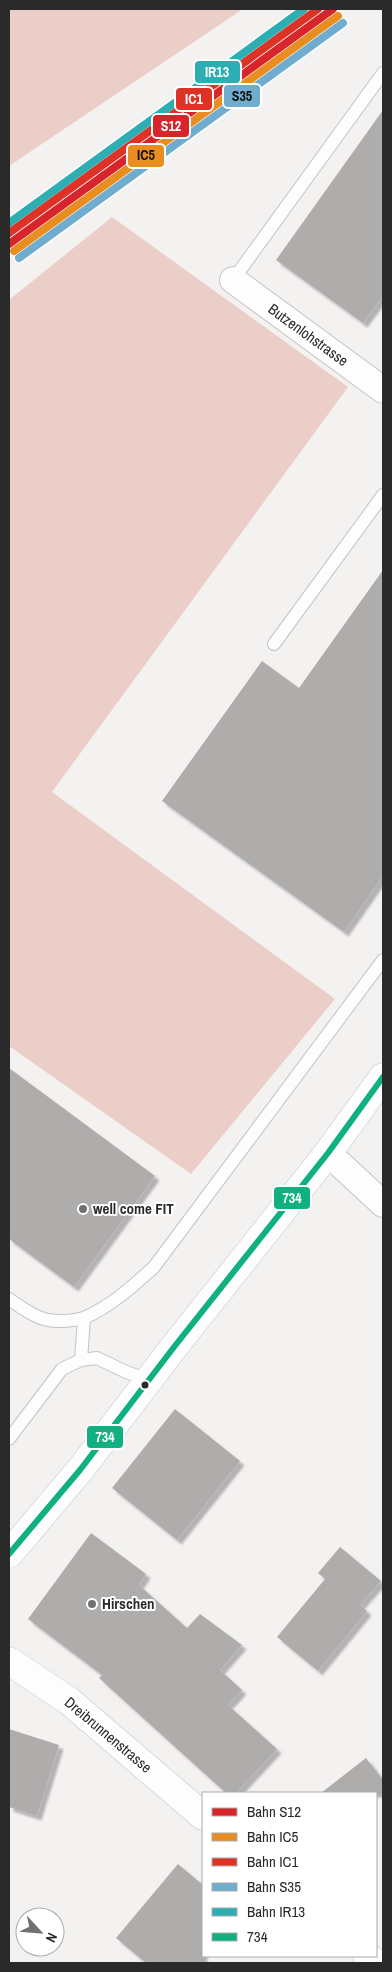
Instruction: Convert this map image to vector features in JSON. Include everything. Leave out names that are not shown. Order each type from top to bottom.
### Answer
[{"type":"main road","points":[[9,1554],[80,1470],[328,1153],[383,1077]]},
{"type":"main road","name":"Dreibrunnenstrasse","points":[[9,1661],[70,1701],[202,1815]]},
{"type":"street","name":"Butzenlohstrasse","points":[[233,280],[383,390]]},
{"type":"street","points":[[328,1153],[383,1204]]},
{"type":"lane","points":[[233,280],[383,73]]},
{"type":"lane","points":[[274,644],[383,495]]},
{"type":"lane","points":[[9,1299],[34,1317],[50,1321],[67,1322],[84,1318],[99,1311],[128,1291],[154,1267],[383,960]]},
{"type":"lane","points":[[81,1360],[84,1318]]},
{"type":"lane","points":[[9,1439],[62,1369],[81,1360],[98,1358],[126,1372],[149,1380]]},
{"type":"shaded area","points":[[9,9],[243,9],[9,166]]},
{"type":"shaded area","points":[[112,217],[348,387],[52,792],[335,999],[191,1174],[9,1046],[9,300]]},
{"type":"building","points":[[383,110],[383,296],[363,323],[276,260]]},
{"type":"building","points":[[383,570],[383,876],[344,932],[162,801],[262,661],[299,688]]},
{"type":"building","points":[[9,1068],[155,1176],[74,1287],[9,1239]]},
{"type":"building","points":[[175,1409],[240,1461],[177,1540],[112,1488]]},
{"type":"building","points":[[91,1533],[146,1574],[139,1585],[187,1628],[200,1614],[242,1645],[220,1670],[242,1690],[228,1705],[277,1749],[237,1792],[225,1792],[99,1678],[102,1675],[28,1619]]},
{"type":"building","points":[[340,1547],[381,1581],[360,1605],[367,1611],[318,1671],[277,1637],[325,1579],[318,1573]]},
{"type":"building","points":[[9,1729],[59,1745],[37,1816],[9,1807]]},
{"type":"building","points":[[366,1758],[383,1780],[383,1793],[322,1792]]},
{"type":"building","points":[[178,1864],[202,1884],[203,1963],[146,1963],[116,1938]]},
{"type":"rail line","name":"IR13","points":[[9,223],[304,9]]},
{"type":"rail line","name":"IC1","points":[[9,233],[318,9]]},
{"type":"rail line","name":"S12","points":[[9,244],[333,9]]},
{"type":"rail line","name":"IC5","points":[[14,251],[338,16]]},
{"type":"rail line","name":"S35","points":[[19,258],[343,23]]},
{"type":"transit line","name":"734","points":[[9,1554],[80,1470],[174,1347],[328,1153],[383,1077]]},
{"type":"place","name":"well come FIT","points":[[83,1209]]},
{"type":"place","name":"Hirschen","points":[[92,1604]]}]
